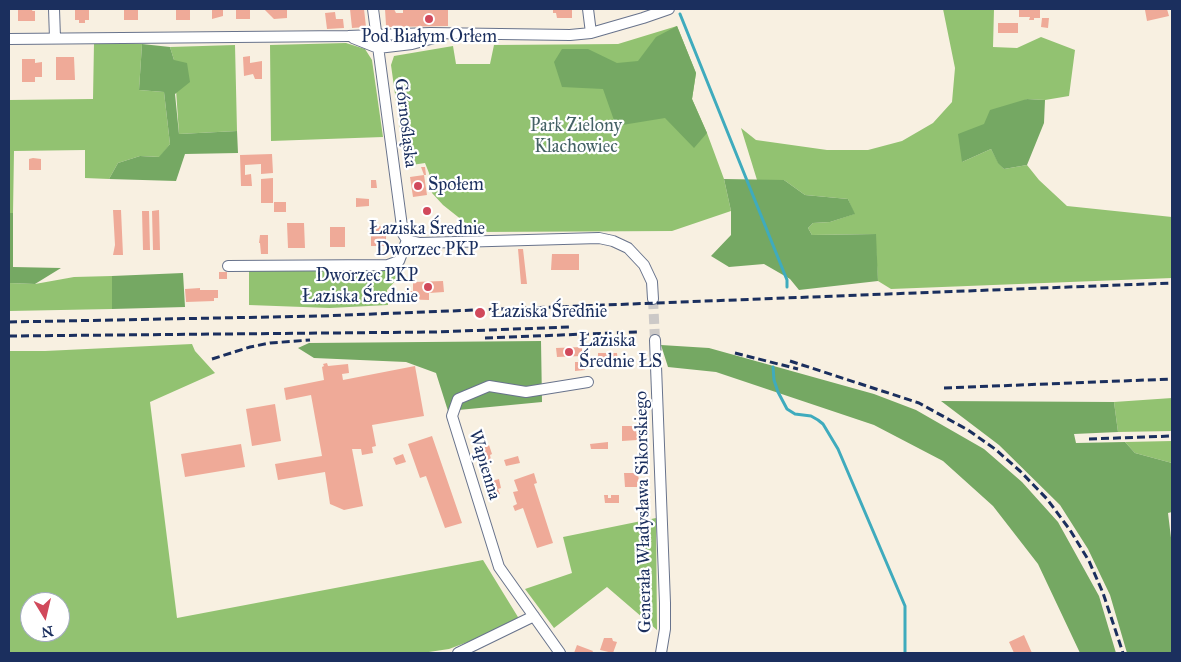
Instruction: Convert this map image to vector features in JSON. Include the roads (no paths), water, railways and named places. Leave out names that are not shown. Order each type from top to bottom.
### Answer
[{"type":"street","points":[[54,9],[54,38]]},
{"type":"street","name":"Górnośląska","points":[[373,9],[403,234],[407,240]]},
{"type":"street","points":[[588,9],[591,33]]},
{"type":"street","points":[[9,39],[348,36],[453,33],[556,35],[591,33],[669,9]]},
{"type":"street","points":[[348,36],[378,48],[412,44],[453,33]]},
{"type":"street","points":[[228,266],[388,266],[399,262],[407,240],[420,243],[599,238],[613,241],[628,248],[644,265],[652,282],[653,299]]},
{"type":"street","name":"Generała Władysława Sikorskiego","points":[[655,340],[665,604],[665,629],[661,653]]},
{"type":"street","name":"Wapienna","points":[[560,653],[498,567],[452,416],[458,399],[489,386],[526,392],[588,382]]},
{"type":"street","points":[[458,653],[534,616]]},
{"type":"waterway","points":[[680,14],[787,280],[787,287]]},
{"type":"waterway","points":[[773,367],[774,380],[787,409],[795,414],[811,416],[818,420],[823,424],[838,449],[905,606],[905,653]]},
{"type":"tunnel","points":[[653,299],[655,340]]},
{"type":"railway","points":[[9,322],[321,316],[1172,283]]},
{"type":"railway","points":[[9,336],[434,332],[571,327]]},
{"type":"railway","points":[[485,338],[637,332]]},
{"type":"railway","points":[[212,359],[270,343],[310,340]]},
{"type":"railway","points":[[735,353],[798,369]]},
{"type":"railway","points":[[790,361],[919,403],[968,430],[995,449],[1047,499],[1070,530],[1089,561],[1103,593],[1123,653]]},
{"type":"railway","points":[[944,388],[1172,379]]},
{"type":"railway","points":[[1089,439],[1172,436]]},
{"type":"place","name":"Pod Białym Orłem","points":[[429,19]]},
{"type":"place","name":"Społem","points":[[418,186]]},
{"type":"place","name":"Łaziska Średnie Dworzec PKP","points":[[427,211]]},
{"type":"place","name":"Dworzec PKP Łaziska Średnie","points":[[428,287]]},
{"type":"place","name":"Łaziska Średnie","points":[[480,313]]},
{"type":"place","name":"Łaziska Średnie ŁS","points":[[569,352]]},
{"type":"park label","name":"Park Zielony Klachowiec","points":[[576,137]]}]
